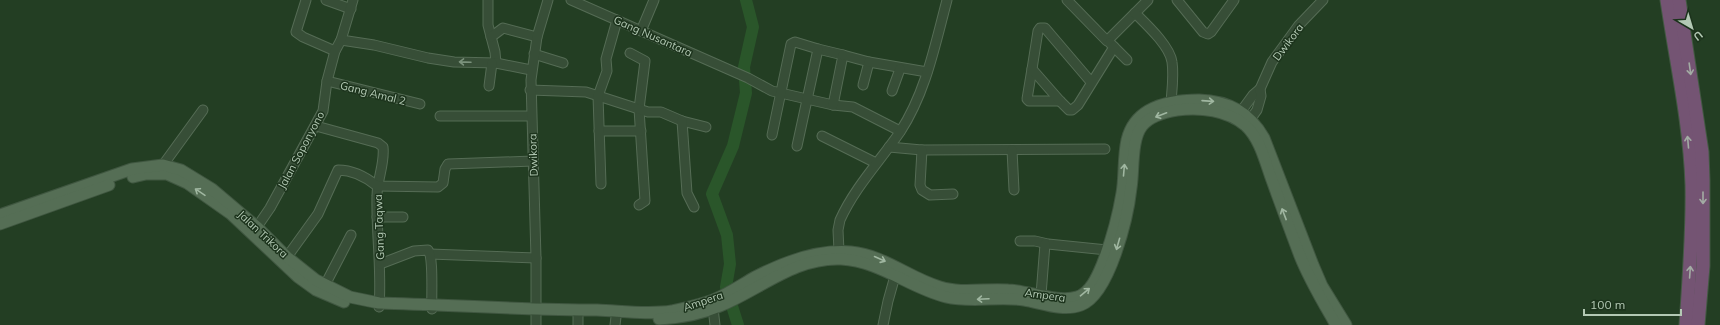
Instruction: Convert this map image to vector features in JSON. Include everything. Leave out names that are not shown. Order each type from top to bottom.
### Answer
[{"type":"highway","points":[[1667,0],[1686,123],[1692,184],[1690,265],[1686,325]]},
{"type":"highway","points":[[1678,0],[1702,152],[1703,266],[1698,325]]},
{"type":"main road","name":"Ampera","points":[[740,291],[800,266],[853,257],[876,257],[938,287],[950,290],[1009,290],[1071,299],[1082,295],[1091,286],[1096,278],[1107,250],[1119,208],[1127,143],[1131,128],[1136,120],[1151,109],[1172,102],[1188,100],[1213,101],[1258,127],[1268,146],[1319,279],[1346,325]]},
{"type":"main road","name":"Ampera","points":[[536,311],[616,321],[659,322],[683,316],[718,304],[789,261],[815,254],[839,251],[937,294],[955,299],[967,300],[1010,298],[1070,307],[1083,304],[1094,297],[1106,280],[1114,257],[1128,206],[1136,140],[1141,127],[1157,116],[1174,110],[1208,110],[1223,114],[1238,115]]},
{"type":"main road","name":"Ampera","points":[[1249,123],[1310,280],[1336,325]]},
{"type":"main road","name":"Jalan Trikora","points":[[0,224],[132,170],[163,165],[181,170],[229,203],[257,227],[287,257],[325,286],[350,297],[379,305]]},
{"type":"main road","name":"Jalan Trikora","points":[[0,215],[146,174],[167,174],[176,177],[231,214],[298,277],[316,290],[348,303],[536,311]]},
{"type":"main road","name":"Ampera","points":[[578,317],[669,311],[704,303],[718,304]]},
{"type":"street","points":[[306,0],[296,32],[335,51]]},
{"type":"street","points":[[326,0],[352,4]]},
{"type":"street","points":[[488,0],[487,21],[495,52],[489,86]]},
{"type":"street","name":"Dwikora","points":[[536,325],[536,258],[530,90],[531,70],[537,37],[548,0]]},
{"type":"street","name":"Gang Nusantara","points":[[570,0],[738,74],[767,89],[833,105],[853,107],[900,131]]},
{"type":"street","points":[[641,31],[654,0]]},
{"type":"street","points":[[839,251],[838,230],[840,220],[876,163],[900,131],[911,111],[934,52],[947,0]]},
{"type":"street","points":[[1068,0],[1127,60]]},
{"type":"street","points":[[1032,69],[1060,102],[1069,110],[1075,108],[1091,82],[1110,44],[1135,13],[1148,0]]},
{"type":"street","points":[[1177,0],[1204,32],[1208,34],[1211,32],[1232,1]]},
{"type":"street","name":"Dwikora","points":[[1249,123],[1259,103],[1260,89],[1272,62],[1299,25],[1323,0]]},
{"type":"street","name":"Jalan Soponyono","points":[[257,227],[270,208],[323,111],[327,81],[335,51],[341,40],[352,4]]},
{"type":"street","points":[[1135,13],[1148,26],[1171,57],[1173,80],[1172,102]]},
{"type":"street","points":[[601,184],[598,96],[607,71],[606,59],[617,20]]},
{"type":"street","points":[[491,37],[503,28],[537,37]]},
{"type":"street","points":[[1060,102],[1029,101],[1027,99],[1038,31],[1043,28],[1091,82]]},
{"type":"street","points":[[341,40],[374,45],[428,58],[454,62],[494,63],[531,70]]},
{"type":"street","points":[[772,135],[780,92],[792,42],[869,62],[927,72]]},
{"type":"street","points":[[797,146],[818,49]]},
{"type":"street","points":[[630,53],[645,60],[639,109],[645,201],[639,205]]},
{"type":"street","points":[[534,54],[563,63]]},
{"type":"street","points":[[833,105],[843,56]]},
{"type":"street","points":[[863,85],[869,62]]},
{"type":"street","points":[[892,91],[900,68]]},
{"type":"street","name":"Gang Amal 2","points":[[327,81],[420,104]]},
{"type":"street","name":"Dwikora","points":[[1238,115],[1253,95],[1260,89]]},
{"type":"street","points":[[530,90],[586,92],[653,113],[661,112],[682,121],[706,126]]},
{"type":"street","points":[[163,165],[203,110]]},
{"type":"street","points":[[440,116],[531,116]]},
{"type":"street","points":[[682,121],[687,193],[694,207]]},
{"type":"street","name":"Gang Taqwa","points":[[316,126],[383,147],[383,158],[377,186],[380,264],[379,305]]},
{"type":"street","points":[[599,131],[641,132]]},
{"type":"street","points":[[822,136],[876,163]]},
{"type":"street","points":[[889,147],[922,150],[1105,149]]},
{"type":"street","points":[[922,150],[920,185],[922,190],[930,195],[952,194]]},
{"type":"street","points":[[1012,150],[1014,190]]},
{"type":"street","points":[[287,257],[318,214],[338,170],[361,174],[377,186],[438,187],[443,185],[445,169],[448,164],[533,161]]},
{"type":"street","points":[[377,217],[403,216]]},
{"type":"street","points":[[325,286],[351,235]]},
{"type":"street","points":[[1020,241],[1035,241],[1045,244],[1107,250]]},
{"type":"street","points":[[1041,295],[1045,244]]},
{"type":"street","points":[[380,264],[414,251],[428,250],[430,254],[432,306]]},
{"type":"street","points":[[430,254],[536,258]]},
{"type":"street","points":[[884,325],[888,301],[895,276]]},
{"type":"street","points":[[715,325],[718,304]]},
{"type":"waterway","points":[[738,325],[726,287],[730,264],[727,235],[712,194],[733,146],[746,93],[744,67],[753,27],[746,0]]}]
